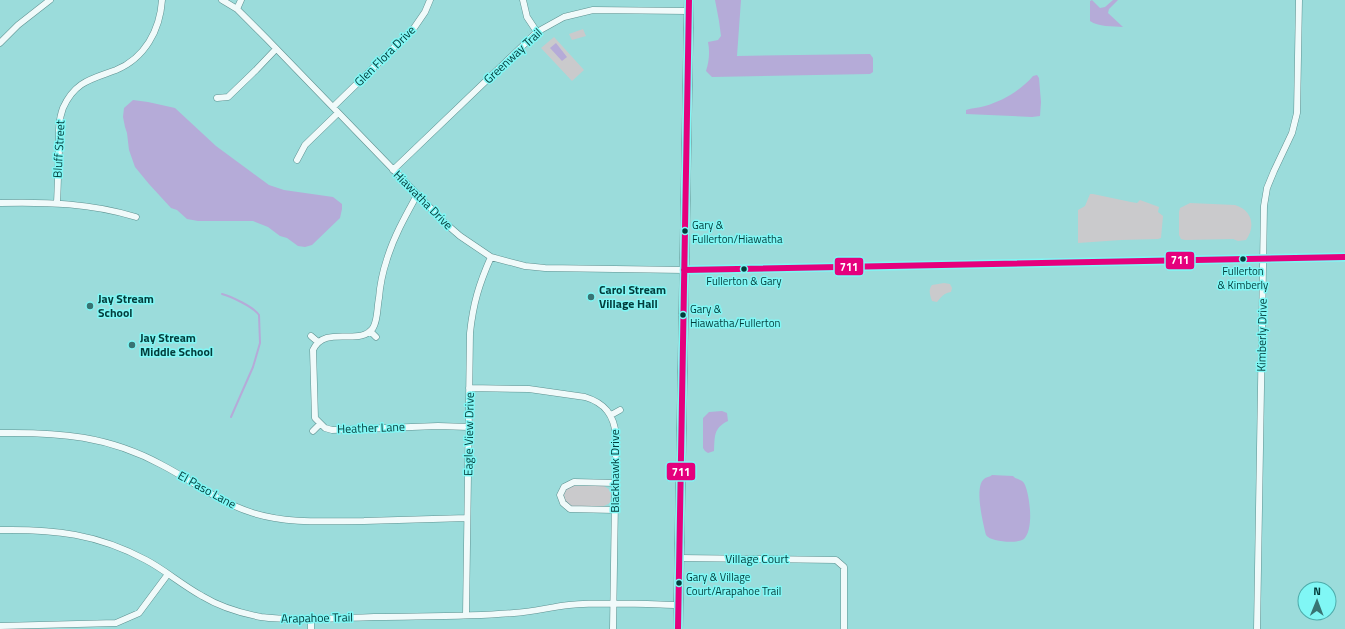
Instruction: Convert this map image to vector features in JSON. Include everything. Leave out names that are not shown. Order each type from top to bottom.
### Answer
[{"type":"street","points":[[0,43],[18,25],[50,0]]},
{"type":"street","name":"Bluff Street","points":[[57,202],[59,124],[68,99],[80,85],[98,76],[116,70],[136,58],[149,43],[154,34],[161,10],[162,0]]},
{"type":"street","name":"Hiawatha Drive","points":[[222,0],[237,9],[445,223],[460,236],[491,257],[525,266],[545,268],[684,270],[1345,257]]},
{"type":"street","points":[[237,9],[241,0]]},
{"type":"street","name":"Glen Flora Drive","points":[[333,107],[414,28],[425,12],[430,0]]},
{"type":"street","points":[[523,0],[527,17],[537,32]]},
{"type":"street","points":[[678,629],[689,0]]},
{"type":"street","name":"Kimberly Drive","points":[[1257,629],[1264,206],[1267,188],[1292,134],[1297,113],[1299,0]]},
{"type":"street","name":"Greenway Trail","points":[[393,170],[537,32],[564,18],[586,11],[688,11]]},
{"type":"street","points":[[216,98],[228,97],[276,49]]},
{"type":"street","points":[[297,160],[305,145],[338,113]]},
{"type":"street","points":[[311,336],[318,342],[321,339],[329,337],[361,335],[373,328],[387,258],[398,231],[417,195]]},
{"type":"street","points":[[0,203],[57,202],[109,209],[136,216]]},
{"type":"street","name":"Eagle View Drive","points":[[466,615],[470,333],[476,294],[491,257]]},
{"type":"street","points":[[370,331],[376,337]]},
{"type":"street","name":"Heather Lane","points":[[318,342],[313,350],[312,356],[314,410],[315,418],[325,428],[332,430],[438,426],[469,427]]},
{"type":"street","name":"Blackhawk Drive","points":[[469,388],[529,389],[585,397],[592,399],[603,406],[611,415],[615,426],[616,436],[613,629]]},
{"type":"street","points":[[611,415],[620,410]]},
{"type":"street","points":[[313,431],[320,424]]},
{"type":"street","name":"El Paso Lane","points":[[0,433],[55,433],[108,443],[130,450],[154,461],[211,495],[231,504],[254,513],[278,519],[312,522],[467,518]]},
{"type":"street","points":[[615,510],[570,509],[563,503],[560,495],[564,487],[574,482],[616,483]]},
{"type":"street","name":"Arapahoe Trail","points":[[0,530],[51,530],[100,540],[147,560],[201,596],[215,603],[235,611],[280,619],[514,613],[568,605],[678,605]]},
{"type":"street","name":"Village Court","points":[[679,558],[836,560],[844,567],[844,629]]},
{"type":"street","points":[[0,626],[116,623],[139,613],[168,574]]},
{"type":"street","points":[[311,619],[311,629]]},
{"type":"shaded area","points":[[715,0],[741,0],[737,56],[870,54],[873,58],[873,72],[870,74],[712,77],[706,71],[709,57],[708,42],[718,40],[721,36]]},
{"type":"shaded area","points":[[1092,0],[1100,8],[1105,7],[1113,0],[1118,0],[1109,9],[1108,13],[1123,27],[1101,25],[1090,21],[1090,1]]},
{"type":"shaded area","points":[[583,29],[586,36],[572,40],[569,34]]},
{"type":"shaded area","points":[[554,37],[584,70],[572,81],[541,48]]},
{"type":"shaded area","points":[[556,43],[567,57],[562,61],[550,48]]},
{"type":"shaded area","points":[[1037,75],[1039,78],[1041,102],[1040,116],[1032,117],[966,114],[966,110],[992,104],[1005,98],[1023,86],[1033,76]]},
{"type":"shaded area","points":[[133,100],[175,108],[216,146],[269,185],[284,190],[333,197],[342,204],[340,218],[312,245],[305,247],[298,246],[268,227],[253,221],[198,221],[187,219],[177,210],[171,208],[135,167],[129,150],[123,117],[124,108]]},
{"type":"shaded area","points":[[1090,194],[1137,203],[1140,200],[1159,207],[1158,212],[1163,216],[1161,238],[1078,243],[1078,210],[1085,206]]},
{"type":"shaded area","points":[[1190,203],[1235,205],[1241,207],[1251,219],[1251,229],[1246,240],[1181,239],[1179,235],[1180,208]]},
{"type":"shaded area","points":[[944,283],[950,284],[952,288],[951,292],[945,294],[937,302],[932,301],[930,291],[932,285]]},
{"type":"shaded area","points":[[722,411],[727,413],[728,421],[717,430],[714,451],[708,453],[703,448],[703,418],[709,412]]},
{"type":"shaded area","points":[[992,475],[1013,476],[1025,485],[1030,505],[1030,521],[1027,534],[1021,541],[998,541],[986,535],[979,497],[981,483],[984,479]]},
{"type":"shaded area","points":[[571,486],[604,486],[610,490],[610,503],[604,506],[572,506],[567,503],[564,497],[565,489]]},
{"type":"waterway","points":[[222,294],[247,305],[259,315],[260,343],[253,367],[231,417]]},
{"type":"transit line","name":"711","points":[[678,629],[689,0]]},
{"type":"transit line","name":"711","points":[[684,270],[1345,257]]},
{"type":"place","name":"Gary & Fullerton/Hiawatha","points":[[685,231]]},
{"type":"place","name":"Fullerton & Kimberly","points":[[1243,259]]},
{"type":"place","name":"Fullerton & Gary","points":[[744,269]]},
{"type":"place","name":"Carol Stream Village Hall","points":[[591,297]]},
{"type":"place","name":"Jay Stream School","points":[[90,306]]},
{"type":"place","name":"Gary & Hiawatha/Fullerton","points":[[683,315]]},
{"type":"place","name":"Jay Stream Middle School","points":[[132,345]]},
{"type":"place","name":"Gary & Village Court/Arapahoe Trail","points":[[679,583]]}]
